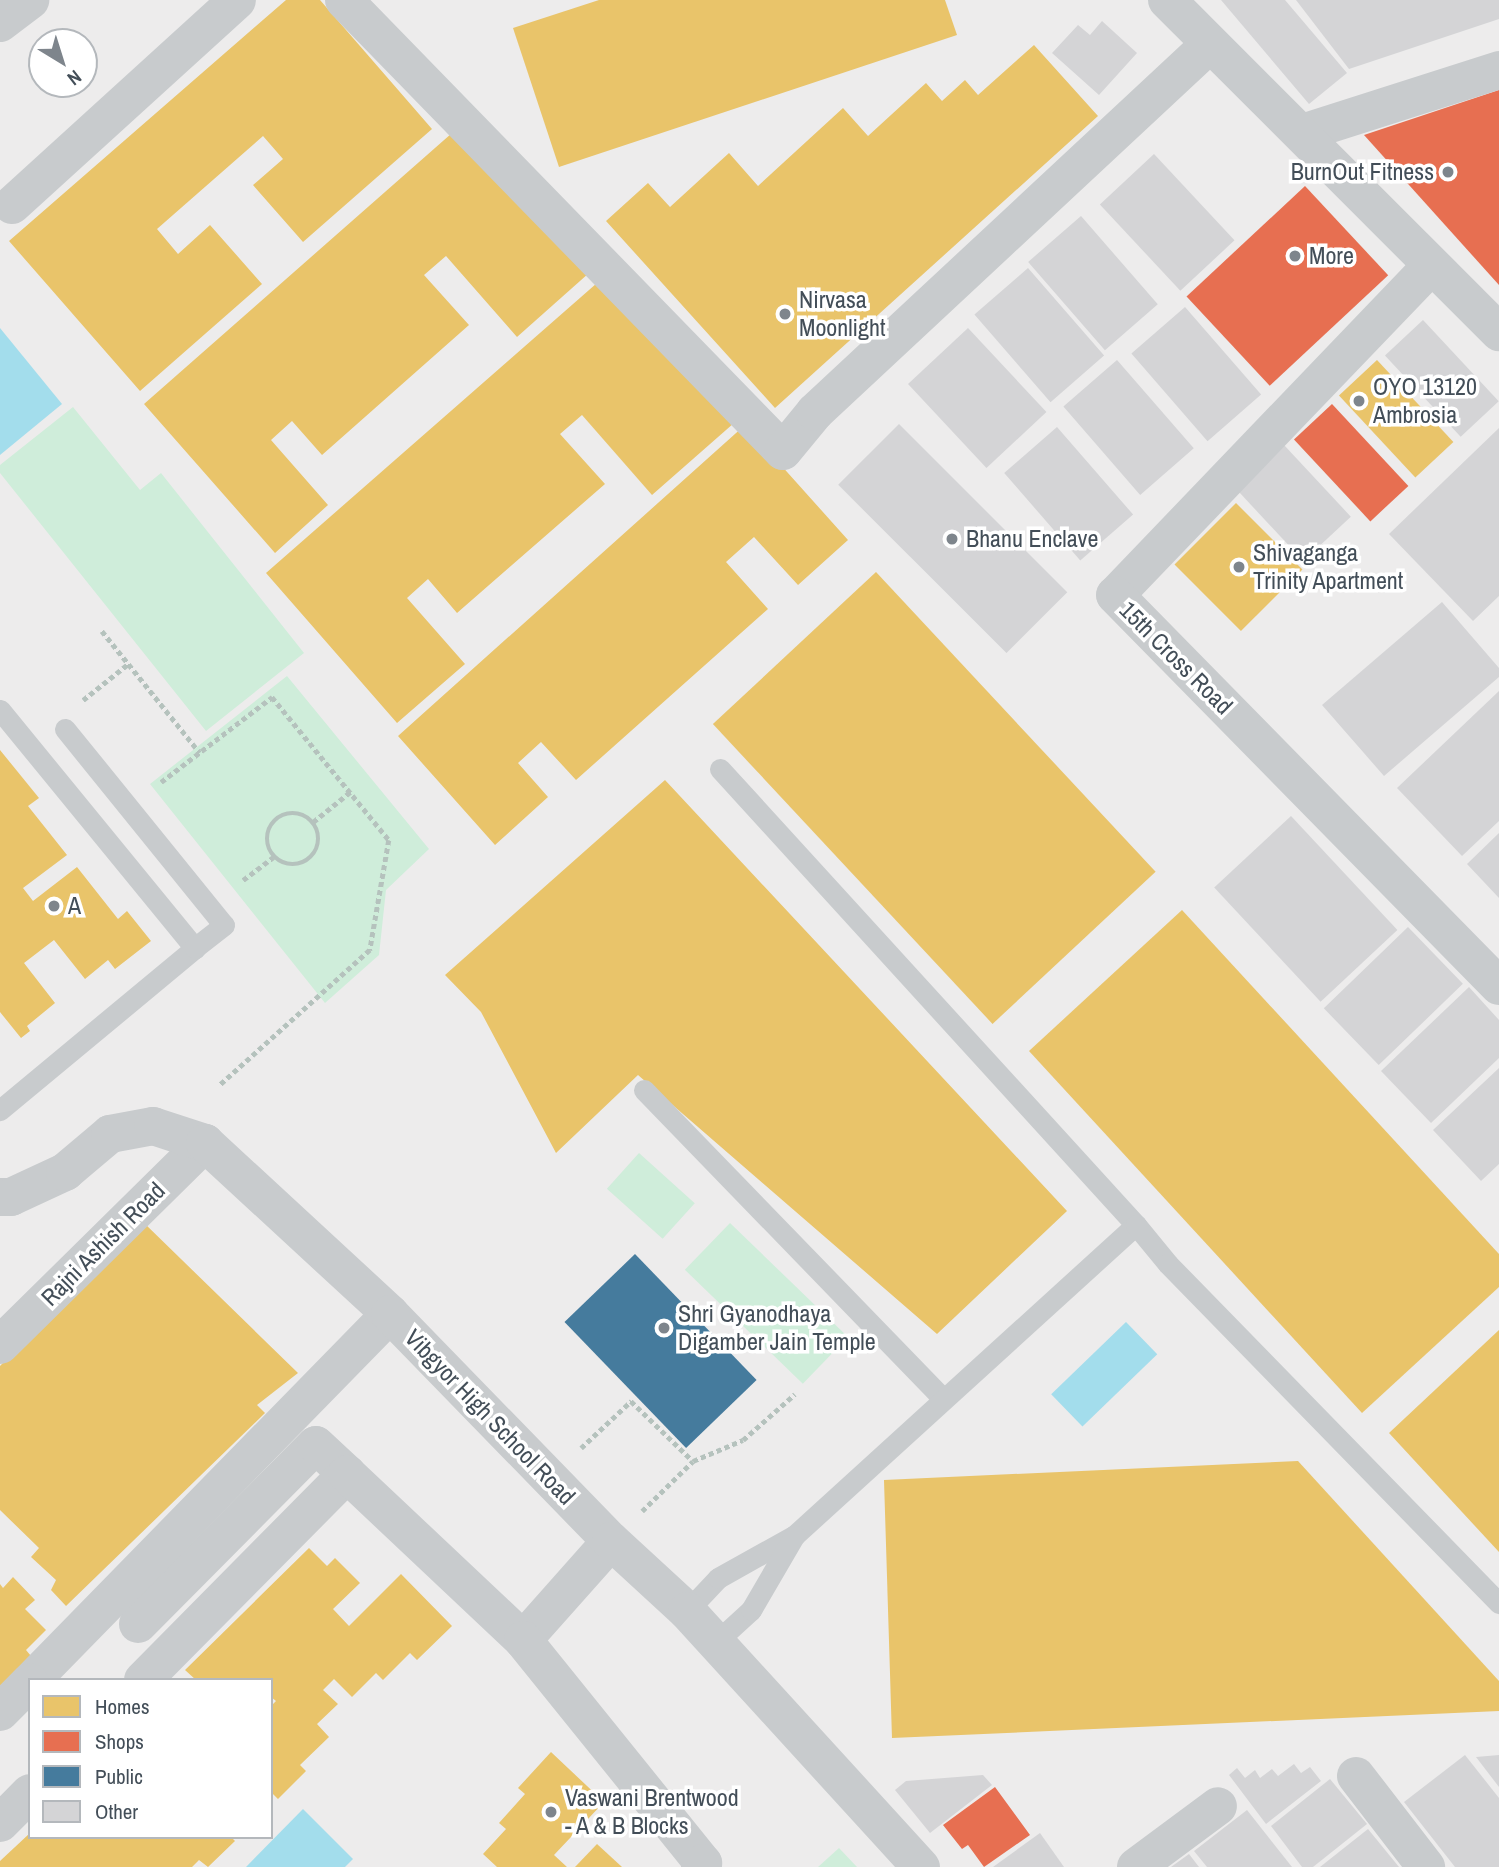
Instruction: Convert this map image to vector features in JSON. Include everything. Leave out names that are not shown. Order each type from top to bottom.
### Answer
[{"type":"street","points":[[0,23],[30,0]]},
{"type":"street","points":[[12,205],[237,0]]},
{"type":"street","points":[[344,0],[783,451],[815,412],[1210,44]]},
{"type":"street","points":[[1167,0],[1499,332]]},
{"type":"street","points":[[1302,134],[1499,70]]},
{"type":"street","name":"15th Cross Road","points":[[1431,265],[1115,595],[1499,986]]},
{"type":"street","name":"Vibgyor High School Road","points":[[0,1197],[11,1197],[65,1172],[110,1134],[153,1126],[205,1143],[390,1314],[611,1541],[687,1611],[921,1867]]},
{"type":"street","name":"Rajni Ashish Road","points":[[0,1345],[205,1143]]},
{"type":"street","points":[[34,1678],[390,1314]]},
{"type":"street","points":[[138,1624],[316,1445],[523,1640],[703,1866]]},
{"type":"street","points":[[144,1678],[347,1474]]},
{"type":"street","points":[[523,1640],[611,1541]]},
{"type":"street","points":[[0,1712],[28,1684]]},
{"type":"street","points":[[1356,1776],[1426,1867]]},
{"type":"street","points":[[0,1823],[28,1795]]},
{"type":"street","points":[[1136,1867],[1218,1806]]},
{"type":"lane","points":[[0,710],[195,948]]},
{"type":"lane","points":[[0,1110],[224,925],[65,729]]},
{"type":"lane","points":[[720,769],[1136,1225],[1168,1264],[1499,1603]]},
{"type":"lane","points":[[643,1090],[942,1398]]},
{"type":"lane","points":[[687,1611],[718,1578],[795,1535],[942,1398],[1136,1225]]},
{"type":"lane","points":[[716,1642],[751,1611],[795,1535]]},
{"type":"path","points":[[102,631],[200,752]]},
{"type":"path","points":[[161,782],[272,697],[389,840],[370,950],[219,1086]]},
{"type":"path","points":[[313,822],[350,792]]},
{"type":"path","points":[[297,813],[313,822],[320,836],[310,859],[288,865],[274,857],[267,840],[279,817],[297,813]]},
{"type":"path","points":[[243,880],[274,857]]},
{"type":"path","points":[[611,1541],[693,1461],[743,1440],[795,1394]]},
{"type":"path","points":[[552,1481],[631,1401],[693,1461]]},
{"type":"green space","points":[[73,407],[140,490],[161,473],[304,653],[206,731],[0,473],[0,465]]},
{"type":"green space","points":[[287,676],[429,849],[386,890],[379,955],[325,1003],[150,784]]},
{"type":"green space","points":[[639,1153],[695,1203],[663,1239],[607,1189]]},
{"type":"green space","points":[[730,1223],[848,1337],[803,1384],[685,1270]]},
{"type":"green space","points":[[839,1848],[857,1867],[818,1867]]},
{"type":"water","points":[[0,328],[62,404],[0,455]]},
{"type":"water","points":[[1126,1322],[1157,1354],[1082,1427],[1051,1394]]},
{"type":"water","points":[[303,1809],[353,1859],[345,1867],[246,1867]]},
{"type":"building: Homes","points":[[286,0],[320,0],[432,129],[303,242],[253,185],[283,159],[263,136],[157,229],[178,254],[210,225],[262,284],[140,391],[9,241]]},
{"type":"building: Homes","points":[[599,0],[945,0],[957,35],[559,167],[513,28]]},
{"type":"building: Homes","name":"Nirvasa Moonlight","points":[[1034,45],[1098,116],[775,408],[606,221],[648,183],[670,207],[729,153],[758,186],[843,108],[868,136],[926,83],[942,101],[965,80],[978,95]]},
{"type":"building: Homes","points":[[460,126],[589,273],[517,337],[446,256],[424,275],[469,325],[322,455],[292,421],[271,440],[328,505],[275,553],[144,404]]},
{"type":"building: Homes","points":[[605,276],[734,423],[652,495],[582,415],[560,434],[605,484],[457,613],[428,579],[407,598],[465,664],[397,723],[266,573]]},
{"type":"building: Homes","points":[[1377,360],[1453,442],[1415,477],[1339,395]]},
{"type":"building: Homes","points":[[745,425],[848,540],[798,585],[754,537],[726,562],[768,609],[576,780],[541,742],[518,763],[548,797],[495,845],[398,736]]},
{"type":"building: Homes","name":"Shivaganga Trinity Apartment","points":[[1236,503],[1302,569],[1241,631],[1174,565]]},
{"type":"building: Homes","points":[[876,572],[1156,872],[993,1024],[713,724]]},
{"type":"building: Homes","name":"A","points":[[0,750],[39,798],[28,806],[67,855],[23,888],[33,901],[77,867],[118,919],[127,911],[151,941],[115,969],[108,960],[85,979],[54,940],[24,963],[55,1003],[27,1026],[30,1031],[21,1038],[0,1012]]},
{"type":"building: Homes","points":[[665,780],[1067,1211],[937,1334],[638,1075],[556,1153],[481,1012],[445,975]]},
{"type":"building: Homes","points":[[1182,910],[1499,1254],[1499,1287],[1362,1413],[1029,1051]]},
{"type":"building: Homes","points":[[142,1221],[298,1373],[257,1405],[265,1413],[66,1606],[51,1590],[56,1580],[31,1557],[39,1548],[0,1510],[0,1366]]},
{"type":"building: Homes","points":[[1499,1330],[1499,1552],[1389,1433]]},
{"type":"building: Homes","points":[[1298,1461],[1499,1681],[1499,1711],[892,1738],[884,1480]]},
{"type":"building: Homes","points":[[309,1548],[327,1566],[335,1558],[360,1583],[333,1609],[349,1626],[401,1574],[452,1626],[417,1660],[410,1653],[383,1680],[376,1673],[352,1697],[334,1679],[323,1690],[338,1704],[317,1724],[329,1737],[300,1765],[306,1771],[278,1799],[273,1794],[273,1704],[276,1701],[273,1699],[273,1678],[194,1678],[185,1670]]},
{"type":"building: Homes","points":[[13,1577],[35,1600],[25,1609],[46,1630],[26,1650],[31,1656],[0,1686],[0,1584],[3,1588]]},
{"type":"building: Homes","name":"Vaswani Brentwood - A & B Blocks","points":[[551,1752],[604,1802],[554,1855],[567,1867],[497,1867],[483,1854],[506,1829],[499,1823],[525,1794],[518,1788]]},
{"type":"building: Homes","points":[[28,1835],[28,1839],[235,1841],[208,1867],[199,1860],[192,1867],[0,1867],[0,1861]]},
{"type":"building: Homes","name":"Vaswani Brentwood - A & B Blocks","points":[[597,1844],[622,1867],[575,1867]]},
{"type":"building: Shops","points":[[1499,90],[1499,285],[1364,135]]},
{"type":"building: Shops","points":[[1305,186],[1388,275],[1270,386],[1187,296]]},
{"type":"building: Shops","points":[[1332,404],[1408,486],[1370,521],[1294,439]]},
{"type":"building: Shops","points":[[995,1787],[1030,1835],[984,1867],[968,1845],[962,1849],[943,1825]]},
{"type":"building: Public","name":"Shri Gyanodhaya Digamber Jain Temple","points":[[635,1254],[757,1380],[686,1448],[565,1322]]},
{"type":"building: Other","points":[[1221,0],[1285,0],[1347,73],[1309,104]]},
{"type":"building: Other","points":[[1296,0],[1499,0],[1499,19],[1349,69]]},
{"type":"building: Other","points":[[1102,21],[1137,53],[1099,95],[1052,53],[1078,25],[1090,35]]},
{"type":"building: Other","points":[[1154,154],[1234,240],[1180,291],[1100,204]]},
{"type":"building: Other","points":[[1081,216],[1158,304],[1105,350],[1028,262]]},
{"type":"building: Other","points":[[1028,268],[1104,356],[1051,402],[974,315]]},
{"type":"building: Other","points":[[1185,307],[1261,395],[1208,441],[1131,354]]},
{"type":"building: Other","points":[[1423,320],[1499,401],[1461,437],[1385,355]]},
{"type":"building: Other","points":[[968,328],[1046,412],[986,468],[908,384]]},
{"type":"building: Other","points":[[1117,360],[1194,448],[1140,495],[1063,407]]},
{"type":"building: Other","name":"Bhanu Enclave","points":[[899,424],[1067,592],[1006,653],[838,485]]},
{"type":"building: Other","points":[[1057,427],[1133,515],[1080,560],[1004,473]]},
{"type":"building: Other","points":[[1499,428],[1499,596],[1473,621],[1389,534]]},
{"type":"building: Other","points":[[1284,445],[1351,517],[1303,561],[1236,489]]},
{"type":"building: Other","points":[[1442,602],[1499,668],[1499,677],[1384,776],[1322,705]]},
{"type":"building: Other","points":[[1499,691],[1499,821],[1462,856],[1397,788]]},
{"type":"building: Other","points":[[1291,816],[1397,930],[1321,1002],[1214,888]]},
{"type":"building: Other","points":[[1499,833],[1499,898],[1467,864]]},
{"type":"building: Other","points":[[1408,927],[1463,984],[1379,1065],[1324,1008]]},
{"type":"building: Other","points":[[1469,987],[1499,1020],[1499,1058],[1431,1123],[1381,1071]]},
{"type":"building: Other","points":[[1499,1068],[1499,1164],[1481,1181],[1433,1130]]},
{"type":"building: Other","points":[[1465,1755],[1499,1798],[1499,1867],[1455,1867],[1404,1802]]},
{"type":"building: Other","points":[[1499,1755],[1499,1787],[1476,1757]]},
{"type":"building: Other","points":[[1294,1764],[1301,1773],[1310,1767],[1321,1781],[1266,1824],[1229,1775],[1237,1768],[1245,1778],[1255,1770],[1260,1778],[1272,1769],[1278,1776]]},
{"type":"building: Other","points":[[983,1775],[992,1785],[930,1833],[895,1790],[906,1781]]},
{"type":"building: Other","points":[[1330,1779],[1367,1824],[1313,1867],[1302,1867],[1271,1826]]},
{"type":"building: Other","points":[[1247,1810],[1292,1867],[1207,1867],[1194,1851]]},
{"type":"building: Other","points":[[1368,1829],[1399,1867],[1320,1867]]},
{"type":"building: Other","points":[[1040,1833],[1064,1867],[993,1867]]},
{"type":"building: Other","points":[[1189,1854],[1199,1867],[1171,1867]]},
{"type":"place","name":"BurnOut Fitness","points":[[1448,172]]},
{"type":"place","name":"More","points":[[1295,256]]},
{"type":"place","name":"Nirvasa Moonlight","points":[[785,314]]},
{"type":"place","name":"OYO 13120 Ambrosia","points":[[1359,401]]},
{"type":"place","name":"Bhanu Enclave","points":[[952,539]]},
{"type":"place","name":"Shivaganga Trinity Apartment","points":[[1239,567]]},
{"type":"place","name":"A","points":[[54,906]]},
{"type":"place","name":"Shri Gyanodhaya Digamber Jain Temple","points":[[664,1328]]},
{"type":"place","name":"Vaswani Brentwood - A & B Blocks","points":[[551,1812]]}]
